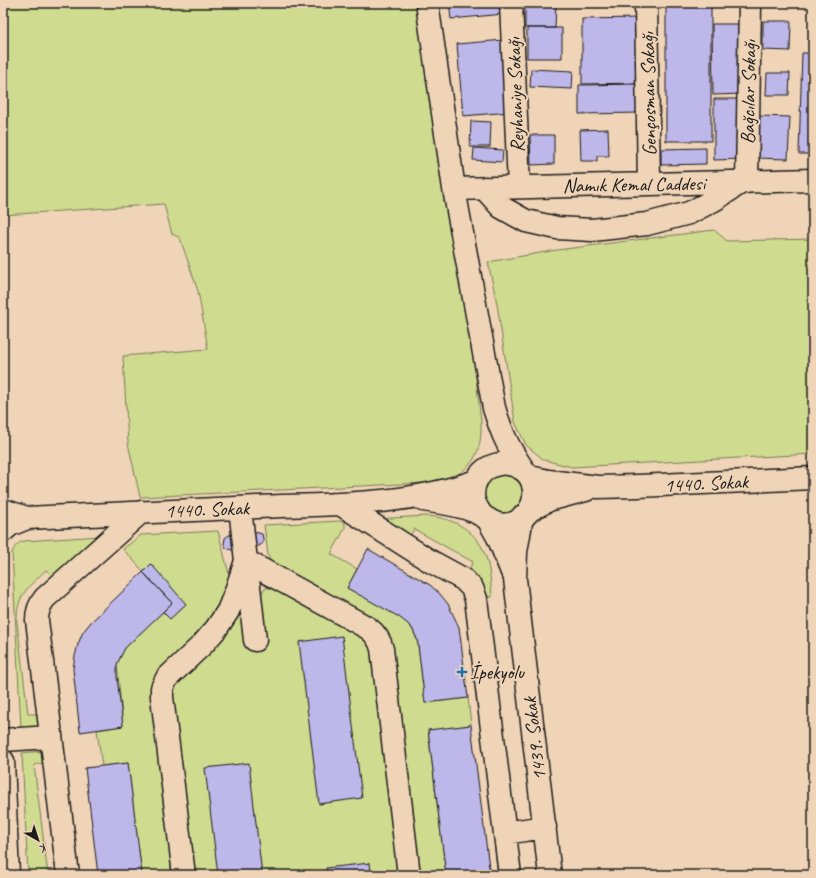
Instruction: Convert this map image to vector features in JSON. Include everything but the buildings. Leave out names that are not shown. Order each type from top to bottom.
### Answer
[{"type":"street","points":[[428,3],[454,188],[494,408],[503,436],[510,451],[534,486],[535,496],[526,514],[518,537],[515,579]]},
{"type":"street","name":"Reyhaniye Sokağı","points":[[511,3],[519,187]]},
{"type":"street","name":"Gençosman Sokağı","points":[[646,3],[649,184]]},
{"type":"street","name":"Bağcılar Sokağı","points":[[744,182],[750,3]]},
{"type":"street","name":"Namık Kemal Caddesi","points":[[454,188],[813,180]]},
{"type":"street","points":[[484,188],[501,207],[526,221],[557,228],[592,230],[647,224],[689,213],[744,182]]},
{"type":"street","points":[[494,408],[490,450],[478,478],[473,496],[475,506],[485,517],[498,537],[515,579]]},
{"type":"street","points":[[412,498],[446,491],[478,478],[485,469],[494,464],[504,462],[514,464],[526,473],[553,482],[598,487]]},
{"type":"street","name":"1440. Sokak","points":[[598,487],[813,478]]},
{"type":"street","points":[[412,498],[455,505],[498,524],[508,524],[518,521],[526,514],[549,500],[598,487]]},
{"type":"street","name":"1440. Sokak","points":[[3,510],[27,518],[340,504],[412,498]]},
{"type":"street","points":[[340,504],[430,561],[464,580],[470,584],[474,591],[510,875]]},
{"type":"street","points":[[240,508],[255,640]]},
{"type":"street","points":[[68,875],[37,620],[38,608],[45,598],[141,512]]},
{"type":"street","points":[[3,531],[10,525],[27,518]]},
{"type":"street","points":[[184,875],[162,688],[167,678],[202,645],[216,629],[228,611],[246,561]]},
{"type":"street","points":[[246,561],[368,628],[375,633],[379,640],[382,649],[409,875]]},
{"type":"street","name":"1439. Sokak","points":[[515,579],[550,875]]},
{"type":"street","points":[[3,740],[51,737]]},
{"type":"street","points":[[3,761],[8,875]]},
{"type":"street","points":[[505,833],[545,827]]},
{"type":"green space","points":[[3,3],[424,3],[454,189],[481,421],[478,451],[469,466],[462,472],[442,482],[140,497],[128,443],[123,356],[208,349],[198,291],[180,238],[172,234],[164,204],[3,215]]},
{"type":"green space","points":[[714,230],[727,241],[813,239],[813,454],[572,467],[544,460],[526,445],[515,422],[497,304],[488,262],[557,250]]},
{"type":"green space","points":[[504,470],[523,480],[526,501],[509,516],[487,510],[482,494],[482,485]]},
{"type":"green space","points":[[426,516],[446,519],[455,523],[464,528],[478,541],[487,560],[490,573],[492,597],[486,597],[480,582],[468,571],[473,562],[414,529],[409,538],[375,519]]},
{"type":"green space","points":[[344,522],[345,528],[331,554],[357,569],[347,588],[397,615],[409,625],[416,637],[418,645],[425,703],[468,698],[471,725],[428,731],[446,875],[419,875],[391,646],[271,563],[268,555],[264,525]]},
{"type":"green space","points":[[218,531],[230,578],[230,586],[207,625],[163,668],[173,875],[142,875],[128,763],[102,766],[97,730],[123,726],[117,664],[125,648],[172,603],[123,549],[141,535]]},
{"type":"green space","points":[[101,536],[56,578],[46,570],[29,587],[21,599],[17,613],[17,622],[28,714],[38,714],[40,726],[21,728],[12,553],[14,548],[16,545],[24,541]]},
{"type":"green space","points":[[271,587],[367,640],[371,649],[399,875],[194,875],[172,695],[173,688],[238,614],[242,614],[261,595],[264,589]]},
{"type":"green space","points":[[43,751],[44,763],[34,765],[48,875],[28,875],[22,753]]},
{"type":"place","name":"İpekyolu","points":[[462,672]]}]
